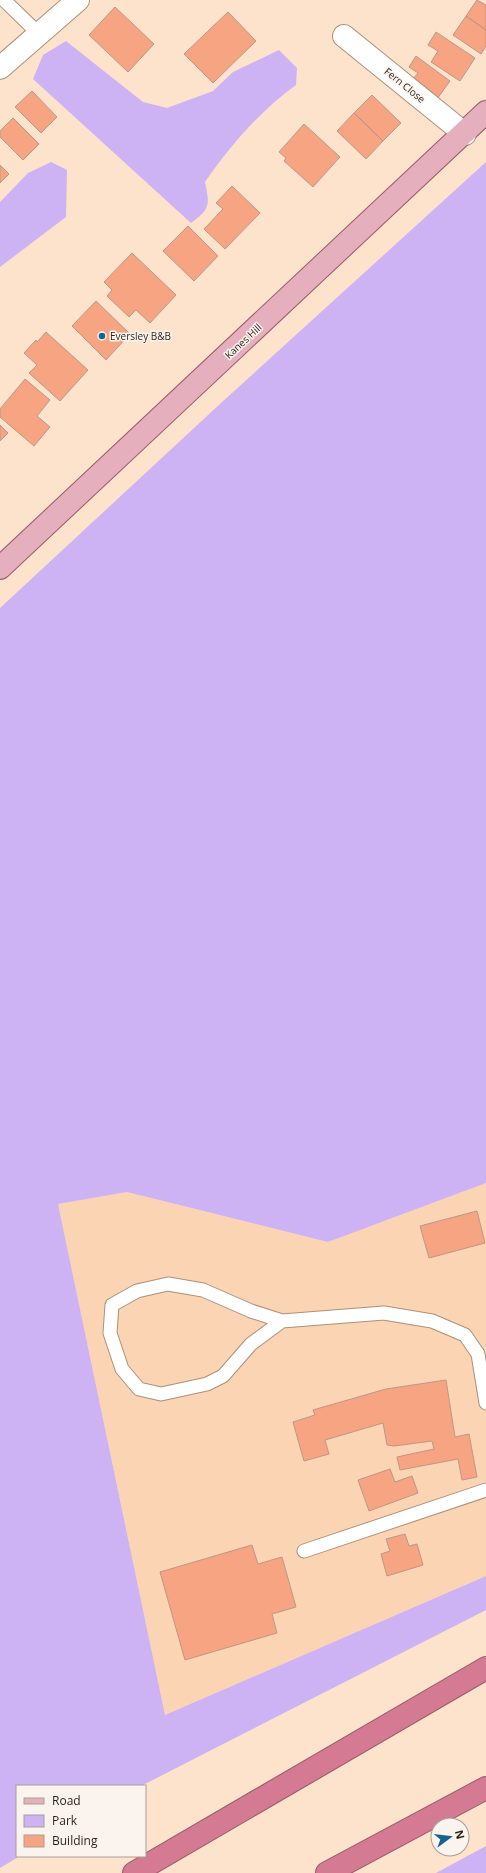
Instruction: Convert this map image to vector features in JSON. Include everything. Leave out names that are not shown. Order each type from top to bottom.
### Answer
[{"type":"highway","points":[[134,1873],[486,1668]]},
{"type":"highway","points":[[328,1873],[486,1788]]},
{"type":"main road","name":"Kanes Hill","points":[[0,568],[465,134],[486,112]]},
{"type":"street","points":[[0,68],[78,0]]},
{"type":"street","name":"Fern Close","points":[[344,36],[465,134]]},
{"type":"lane","points":[[4,0],[39,34]]},
{"type":"lane","points":[[282,1321],[252,1344],[224,1376],[207,1384],[160,1394],[139,1389],[122,1369],[110,1333],[112,1305],[137,1291],[168,1284],[203,1290],[251,1311],[282,1321],[384,1313],[432,1321],[465,1335],[478,1354],[486,1403]]},
{"type":"lane","points":[[304,1551],[486,1490]]},
{"type":"shaded area","points":[[486,1183],[486,1576],[165,1715],[58,1204],[127,1192],[328,1242]]},
{"type":"green space","points":[[66,41],[143,102],[167,108],[213,91],[233,72],[279,50],[297,68],[296,85],[270,106],[246,130],[215,168],[205,182],[208,196],[207,206],[202,214],[191,223],[33,79],[43,55]]},
{"type":"green space","points":[[51,162],[67,170],[66,217],[0,267],[0,202],[28,173]]},
{"type":"green space","points":[[486,162],[486,1183],[328,1242],[127,1192],[58,1204],[165,1715],[486,1576],[486,1610],[143,1785],[16,1785],[16,1857],[18,1857],[0,1868],[0,608],[221,403]]},
{"type":"green space","points":[[486,1846],[486,1873],[436,1873],[466,1857],[470,1857],[470,1855]]},
{"type":"building","points":[[477,0],[486,5],[486,30],[466,16]]},
{"type":"building","points":[[115,7],[154,44],[128,72],[89,35]]},
{"type":"building","points":[[228,12],[256,41],[213,83],[184,54]]},
{"type":"building","points":[[466,16],[486,30],[486,46],[481,54],[453,35]]},
{"type":"building","points":[[436,32],[475,58],[460,81],[431,62],[438,51],[428,45]]},
{"type":"building","points":[[416,56],[450,81],[437,99],[412,80],[418,73],[409,67]]},
{"type":"building","points":[[32,91],[57,117],[41,133],[15,107]]},
{"type":"building","points":[[372,95],[401,123],[383,141],[354,113]]},
{"type":"building","points":[[354,113],[383,141],[366,159],[337,131]]},
{"type":"building","points":[[13,118],[39,144],[23,160],[0,137],[0,131]]},
{"type":"building","points":[[304,124],[340,157],[313,187],[284,161],[286,158],[279,152]]},
{"type":"building","points":[[0,165],[9,174],[0,183]]},
{"type":"building","points":[[232,186],[260,213],[225,249],[204,229],[223,209],[216,203]]},
{"type":"building","points":[[188,226],[218,256],[194,281],[163,251]]},
{"type":"building","points":[[132,253],[176,295],[150,323],[136,310],[129,317],[107,296],[112,290],[104,282]]},
{"type":"building","points":[[96,301],[130,334],[106,360],[72,326]]},
{"type":"building","points":[[46,332],[88,370],[60,401],[29,373],[37,365],[24,353]]},
{"type":"building","points":[[25,379],[50,400],[37,416],[50,427],[34,446],[0,417],[0,409]]},
{"type":"building","points":[[0,425],[8,433],[0,441]]},
{"type":"building","points":[[477,1211],[485,1243],[429,1258],[420,1226]]},
{"type":"building","points":[[446,1380],[455,1437],[469,1434],[477,1477],[462,1480],[458,1459],[400,1470],[397,1457],[434,1449],[432,1441],[394,1446],[387,1445],[383,1423],[325,1440],[329,1454],[304,1461],[293,1422],[315,1415],[313,1410],[386,1389]]},
{"type":"building","points":[[390,1469],[395,1482],[412,1476],[418,1493],[369,1511],[358,1480]]},
{"type":"building","points":[[405,1534],[409,1546],[417,1544],[423,1565],[387,1576],[381,1554],[390,1551],[386,1539]]},
{"type":"building","points":[[252,1545],[258,1564],[282,1557],[296,1607],[272,1614],[277,1633],[185,1660],[160,1572]]},
{"type":"place","name":"Eversley B&B","points":[[102,336]]}]
